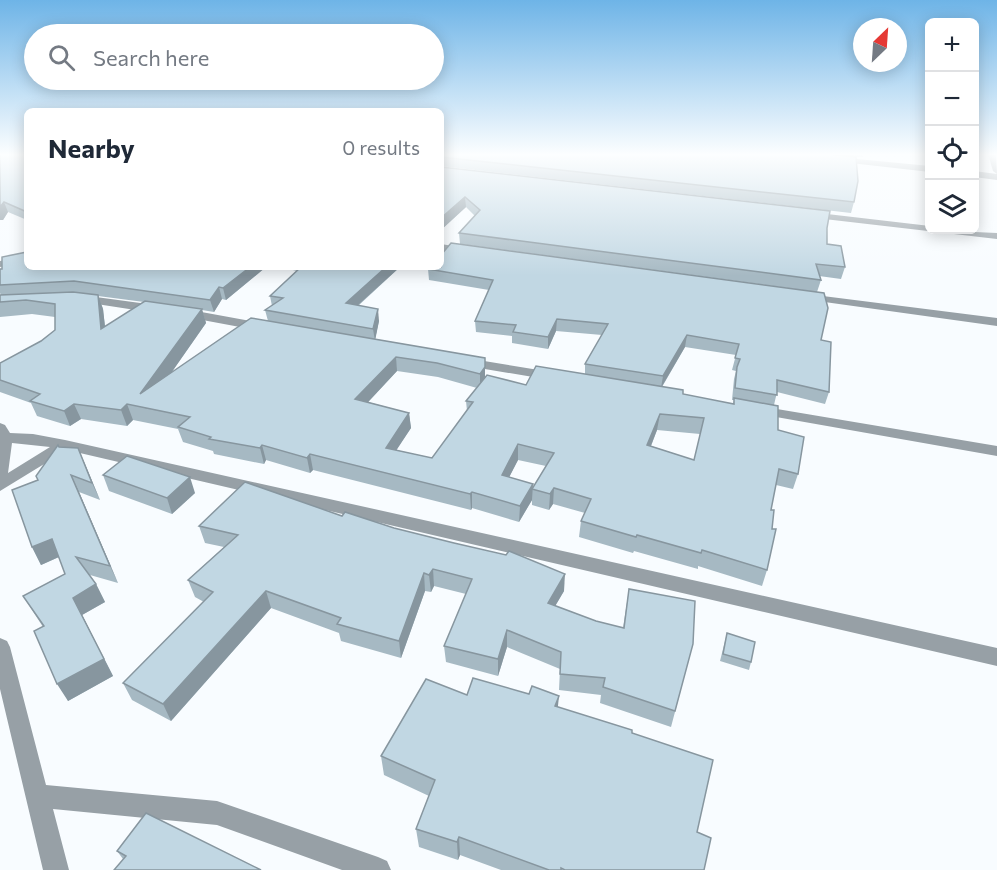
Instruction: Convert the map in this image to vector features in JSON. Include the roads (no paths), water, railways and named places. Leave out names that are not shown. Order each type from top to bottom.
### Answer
[{"type":"street","points":[[799,213],[925,227]]},
{"type":"street","points":[[977,234],[997,236]]},
{"type":"street","points":[[444,247],[476,252]]},
{"type":"street","points":[[0,264],[24,260]]},
{"type":"street","points":[[790,295],[997,322]]},
{"type":"street","points":[[69,299],[204,316],[273,329]]},
{"type":"street","points":[[458,360],[560,377]]},
{"type":"street","points":[[743,407],[997,451]]},
{"type":"street","points":[[0,476],[2,433],[997,657]]},
{"type":"street","points":[[0,485],[65,446]]},
{"type":"street","points":[[0,647],[56,870]]},
{"type":"street","points":[[38,796],[217,813],[378,870]]}]
